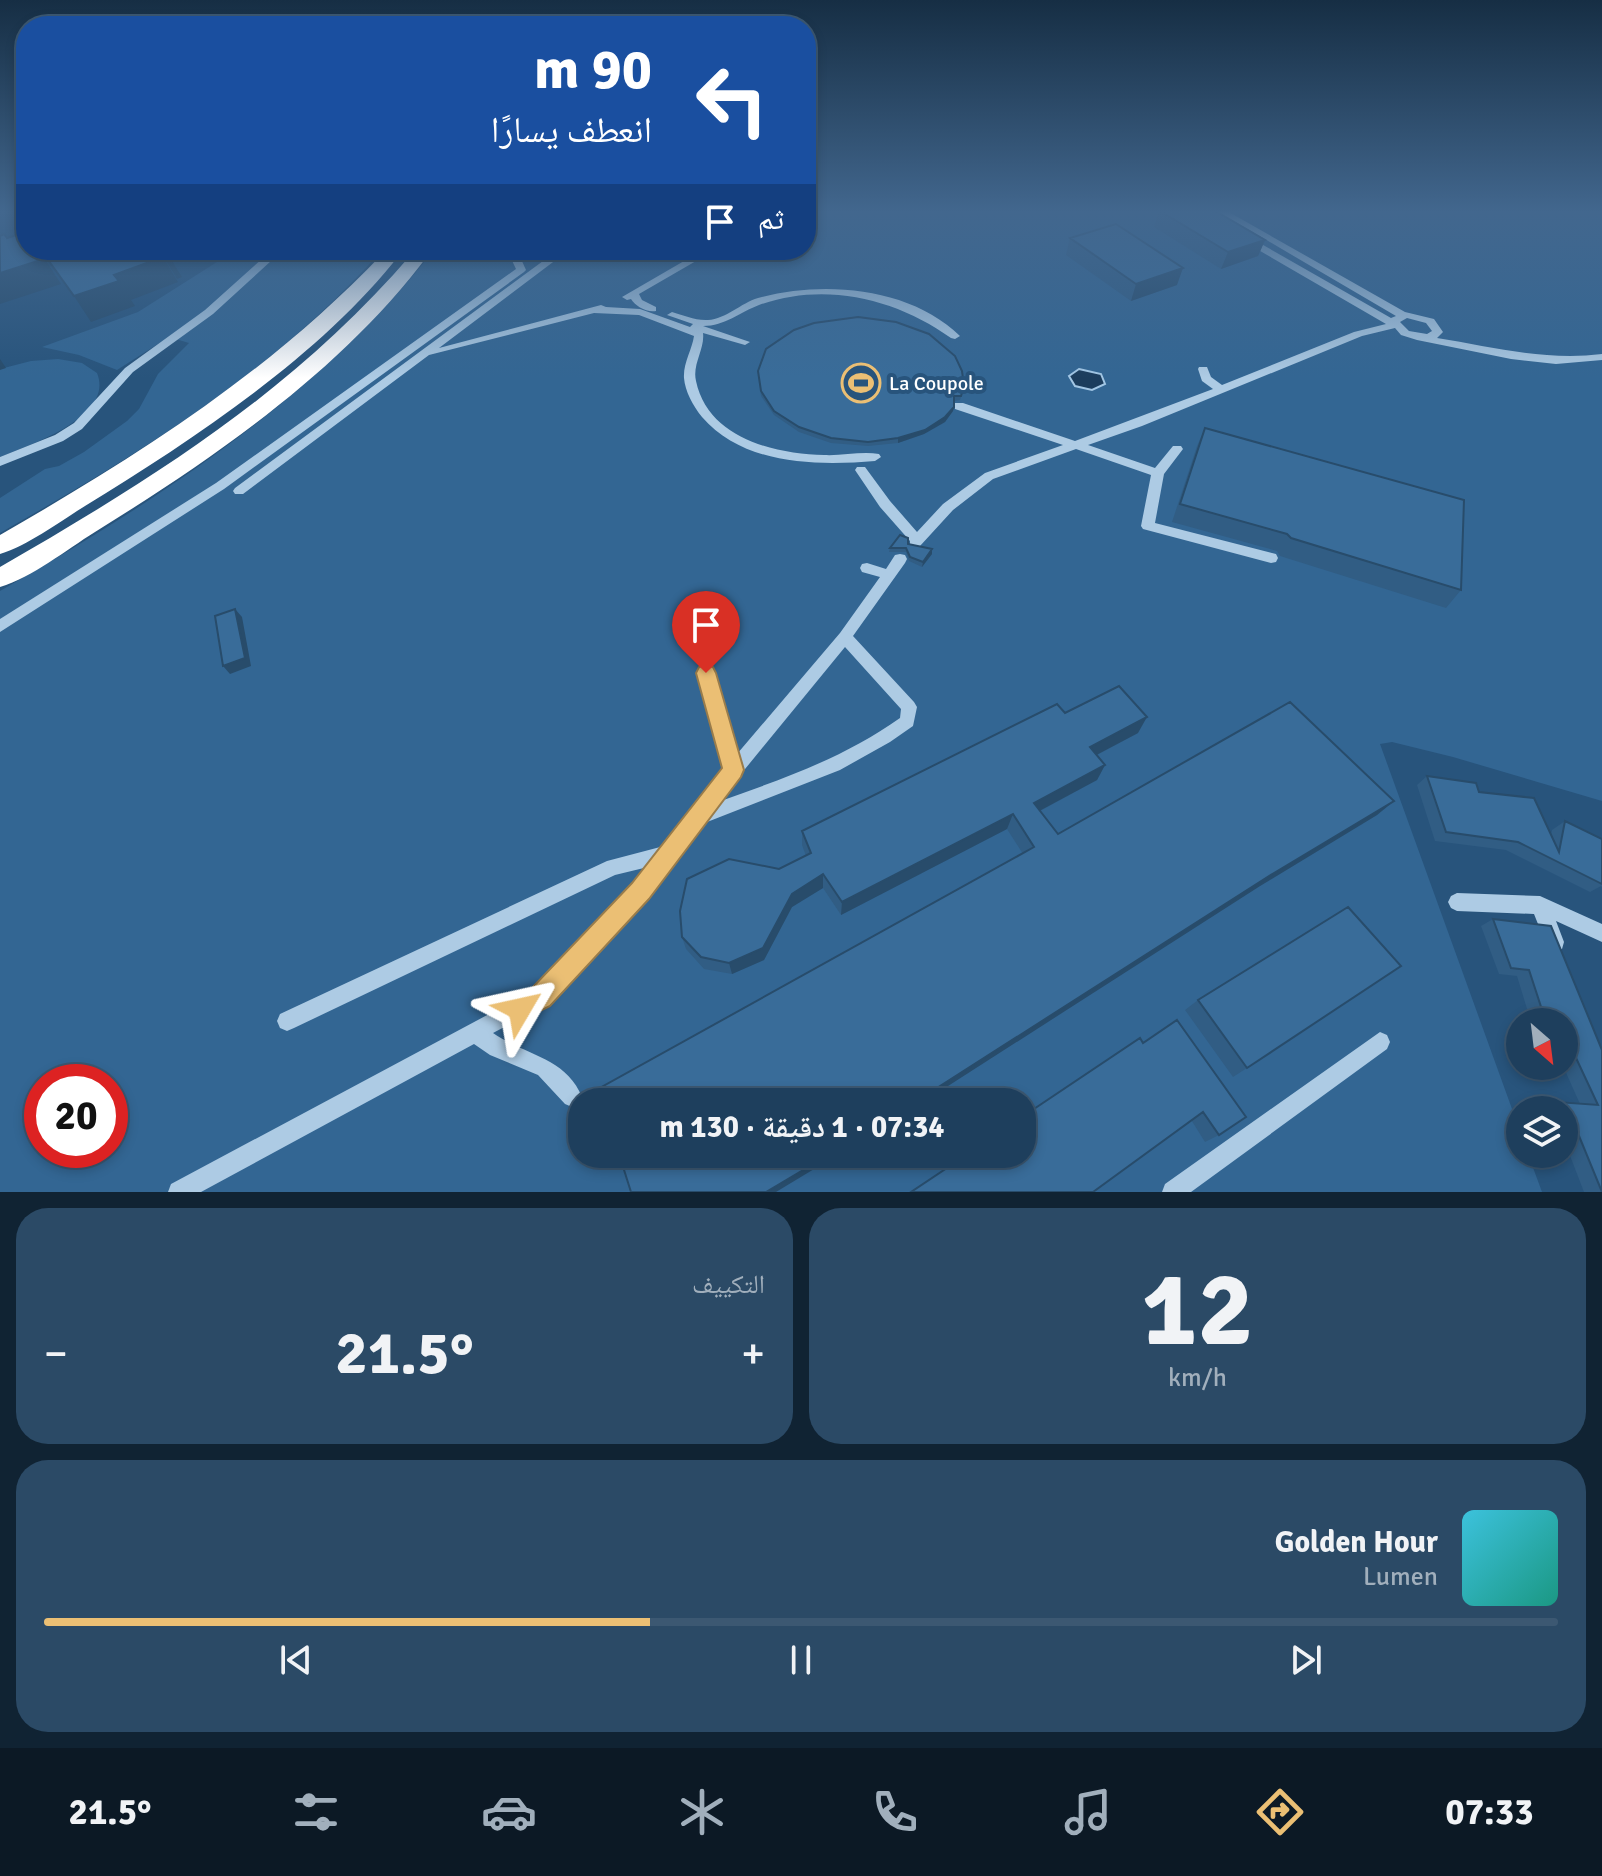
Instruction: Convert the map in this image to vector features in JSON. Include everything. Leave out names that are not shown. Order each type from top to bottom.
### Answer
[{"type":"highway","points":[[0,546],[118,475],[263,374],[330,318],[379,267]]},
{"type":"highway","points":[[0,578],[106,515],[258,409],[350,331],[410,267]]},
{"type":"street","points":[[0,462],[59,438],[78,426],[129,370],[209,312],[259,267]]},
{"type":"street","points":[[521,267],[524,273]]},
{"type":"street","points":[[0,626],[220,486],[535,267]]},
{"type":"street","points":[[424,355],[595,310],[634,294],[681,267]]},
{"type":"street","points":[[1294,267],[1397,321]]},
{"type":"street","points":[[1317,267],[1356,289],[1397,321],[1405,333],[1463,343],[1504,356],[1549,360],[1602,357]]},
{"type":"street","points":[[239,491],[424,355],[524,273]]},
{"type":"street","points":[[1330,300],[1356,289]]},
{"type":"street","points":[[672,319],[710,323],[779,296],[854,293],[901,303],[940,323],[955,336]]},
{"type":"street","points":[[634,294],[647,307],[699,334],[690,365],[693,393],[701,407],[727,433],[758,448],[795,458],[849,460],[875,457]]},
{"type":"street","points":[[595,310],[631,310],[672,319],[745,342]]},
{"type":"street","points":[[861,470],[916,541],[948,507],[989,476],[1076,446],[1358,334],[1419,316],[1463,343]]},
{"type":"street","points":[[1421,338],[1435,336],[1437,328]]},
{"type":"street","points":[[1203,369],[1206,379],[1221,389]]},
{"type":"street","points":[[959,406],[1158,473]]},
{"type":"street","points":[[1177,449],[1158,473],[1148,526],[1271,558]]},
{"type":"street","points":[[179,1192],[541,997],[640,891],[733,770],[845,637],[895,567],[867,568]]},
{"type":"street","points":[[697,818],[799,779],[886,738],[907,721],[909,707],[845,637]]},
{"type":"street","points":[[706,673],[733,770]]},
{"type":"street","points":[[287,1021],[613,867],[670,853]]},
{"type":"street","points":[[1457,902],[1540,905],[1602,933]]},
{"type":"street","points":[[1540,905],[1562,961]]},
{"type":"street","points":[[476,1033],[497,1048],[545,1068],[568,1093]]},
{"type":"street","points":[[1173,1192],[1380,1042]]},
{"type":"shaded area","points":[[210,267],[366,267],[297,334],[203,407],[103,473],[0,533],[0,498],[45,469],[59,466],[84,452],[127,421],[139,409],[158,374],[189,343],[169,337],[117,370],[79,355],[42,347],[138,312]]},
{"type":"shaded area","points":[[420,267],[1602,267],[1602,801],[1453,757],[1392,742],[1380,744],[1507,1096],[1506,1168],[1533,1168],[1542,1192],[0,1192],[0,591],[119,519],[234,441],[340,352]]},
{"type":"shaded area","points":[[58,359],[82,363],[97,373],[99,389],[94,403],[66,427],[0,457],[0,369],[31,361]]},
{"type":"shaded area","points":[[1079,369],[1101,374],[1105,384],[1092,390],[1075,386],[1069,376]]},
{"type":"building","points":[[0,267],[20,267],[0,273]]},
{"type":"building","points":[[53,267],[137,267],[114,275],[119,281],[74,296]]},
{"type":"building","points":[[1111,267],[1183,268],[1136,284]]},
{"type":"building","name":"La Coupole","points":[[858,317],[896,322],[929,334],[955,356],[964,386],[961,396],[954,396],[954,407],[945,417],[925,430],[868,442],[831,438],[799,427],[774,411],[761,391],[758,371],[766,349],[794,330],[814,323]]},
{"type":"building","points":[[1205,428],[1464,500],[1461,590],[1291,538],[1287,534],[1180,504]]},
{"type":"building","points":[[900,535],[908,538],[908,544],[932,549],[923,562],[910,557],[906,548],[890,548]]},
{"type":"building","points":[[235,609],[245,658],[223,666],[215,616]]},
{"type":"building","points":[[1119,686],[1147,717],[1090,747],[1105,765],[1034,803],[1058,834],[1290,702],[1394,801],[1274,873],[937,1088],[600,1088],[1034,847],[1013,814],[842,902],[823,874],[792,894],[763,948],[729,963],[701,957],[682,937],[680,911],[687,879],[729,859],[779,869],[811,853],[802,831],[1057,704],[1065,713]]},
{"type":"building","points":[[1427,776],[1476,783],[1479,792],[1534,798],[1559,852],[1565,821],[1602,839],[1602,884],[1518,842],[1446,832]]},
{"type":"building","points":[[1348,907],[1401,966],[1247,1068],[1198,1000]]},
{"type":"building","points":[[1493,919],[1551,926],[1602,1050],[1602,1192],[1578,1133],[1578,1104],[1598,1105],[1578,1062],[1578,1008],[1541,1008],[1529,970],[1511,968]]},
{"type":"building","points":[[1177,1020],[1246,1117],[1219,1135],[1203,1112],[1093,1192],[911,1192],[947,1168],[1036,1168],[1036,1108],[1140,1038],[1143,1043]]},
{"type":"building","points":[[623,1168],[806,1168],[766,1192],[631,1192]]},
{"type":"place","name":"La Coupole","points":[[861,383]]},
{"type":"route","points":[[520,1009],[541,997],[640,891],[733,770],[706,673]]}]
